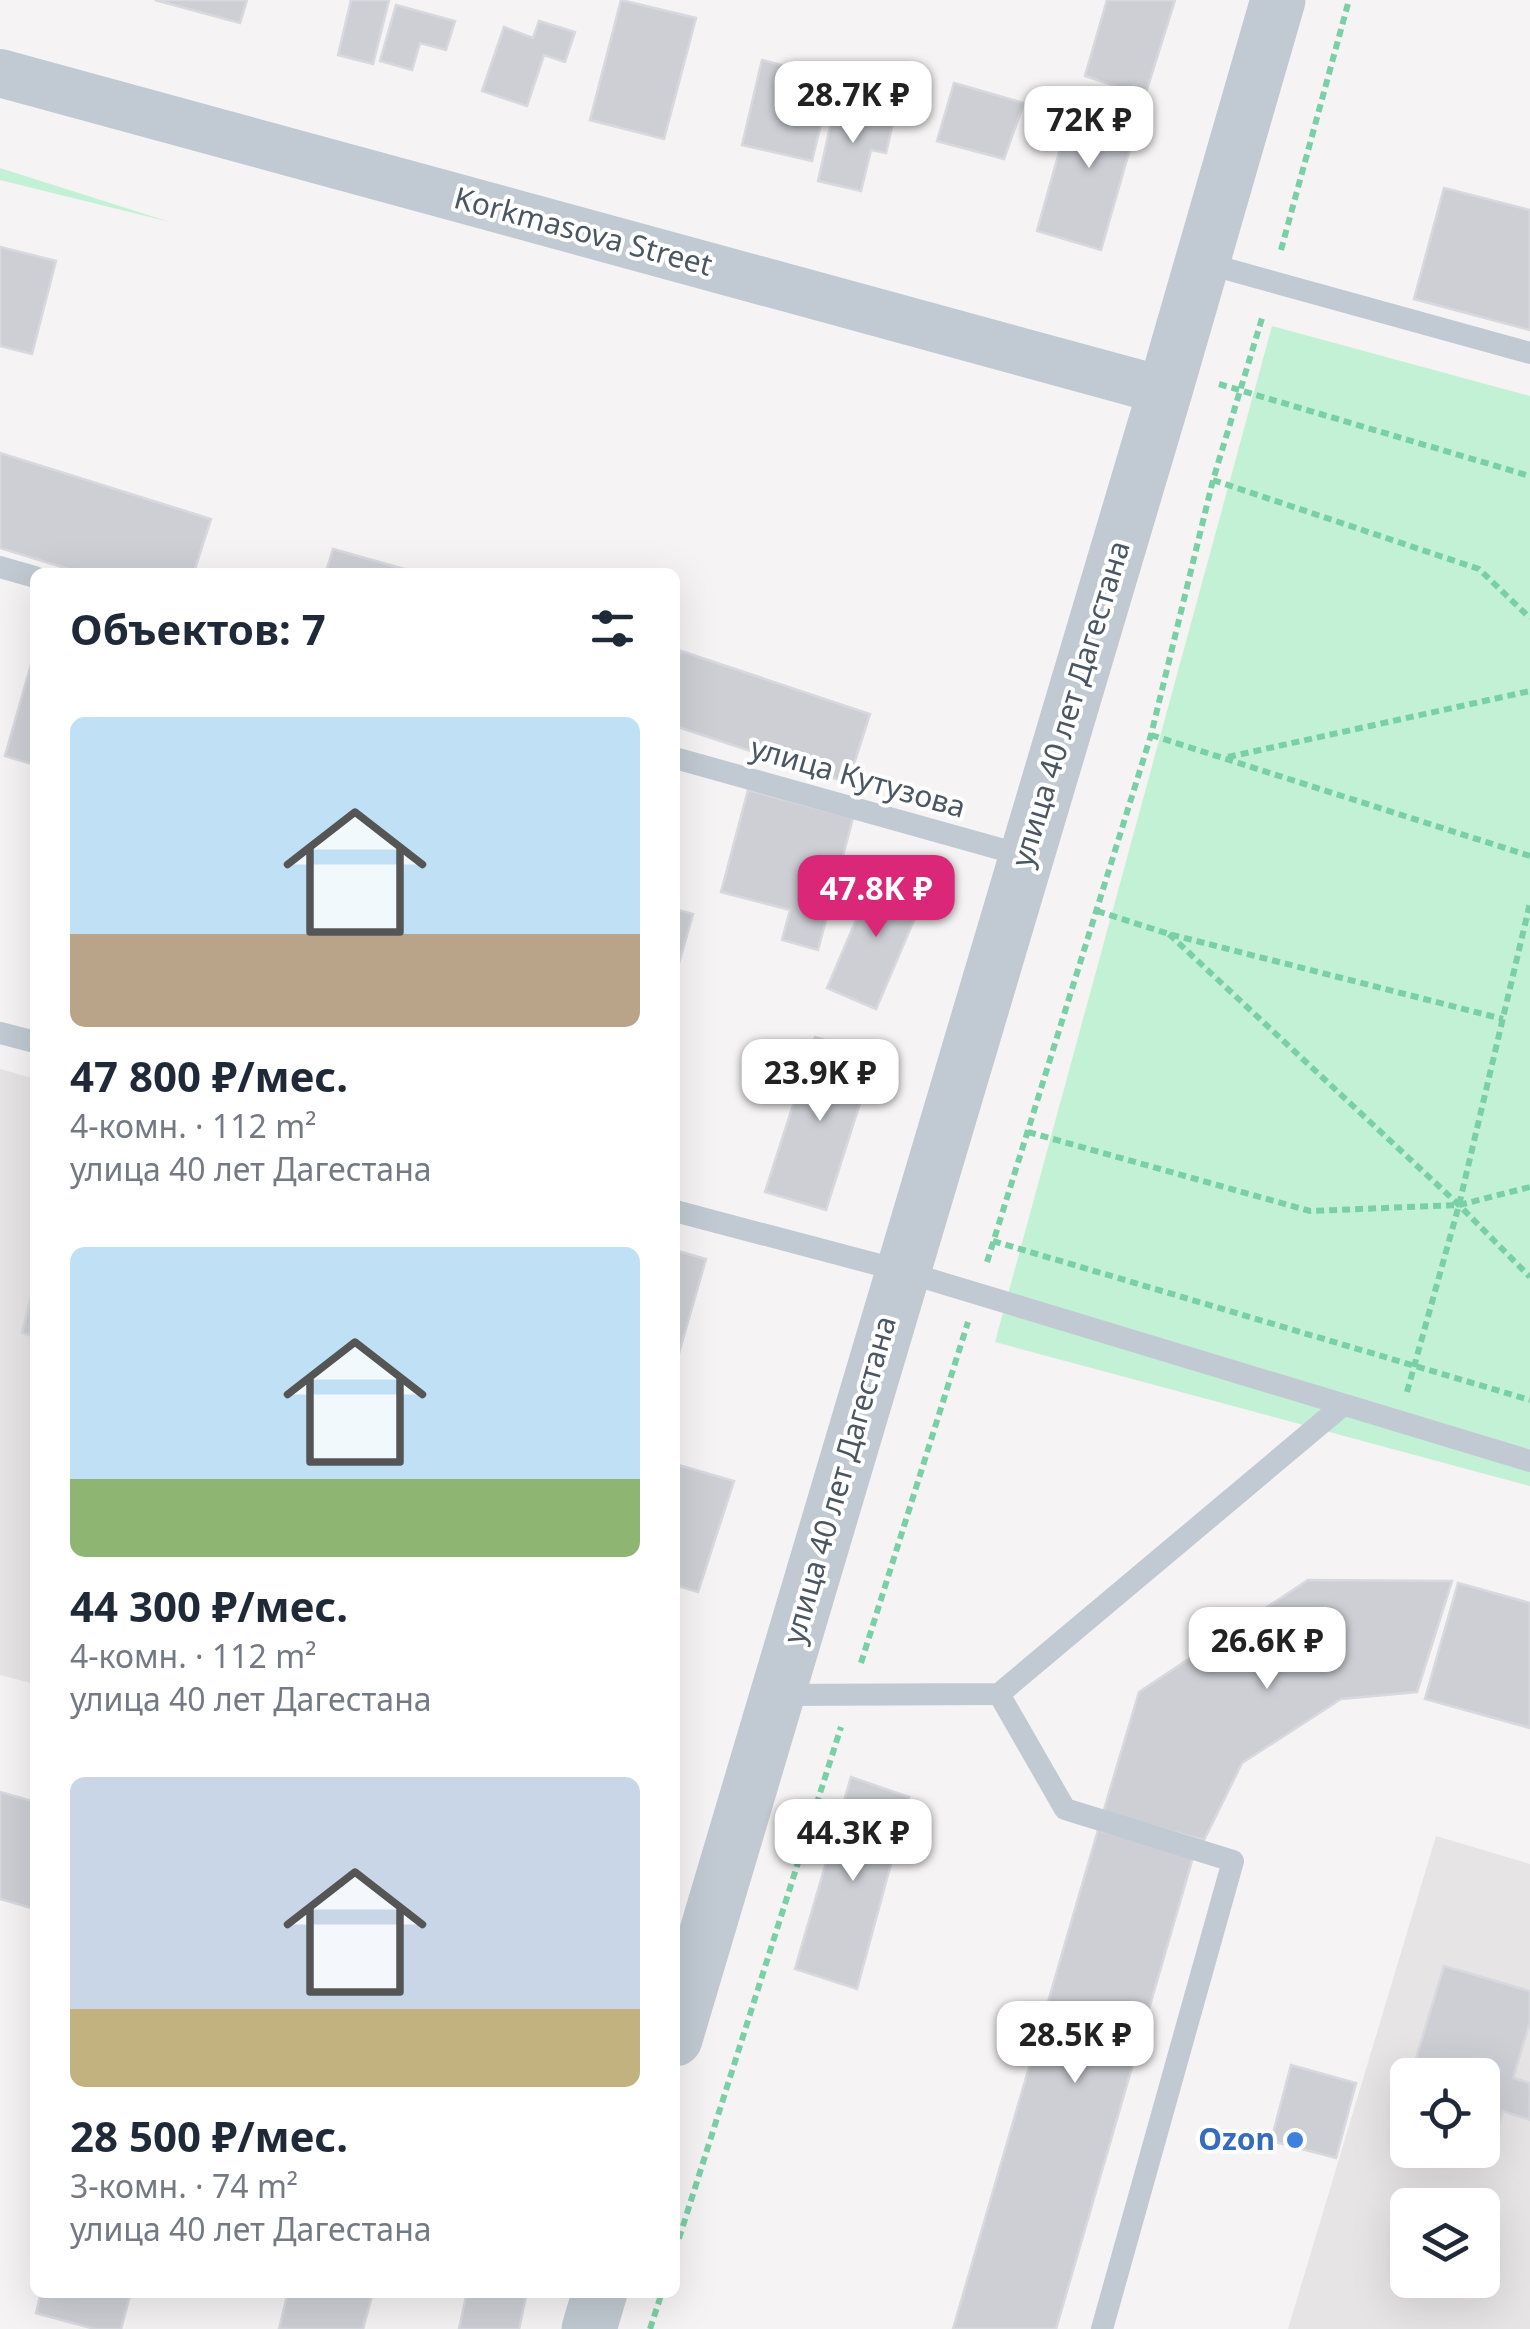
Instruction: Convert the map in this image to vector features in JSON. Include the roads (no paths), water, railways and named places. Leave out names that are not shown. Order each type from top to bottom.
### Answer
[{"type":"street","name":"улица 40 лет Дагестана","points":[[680,2023],[1166,390],[1278,0]]},
{"type":"street","name":"Korkmasova Street","points":[[0,73],[1166,390]]},
{"type":"street","points":[[589,2329],[598,2298]]},
{"type":"lane","points":[[1201,262],[1530,353]]},
{"type":"lane","points":[[0,567],[30,576]]},
{"type":"lane","name":"улица Кутузова","points":[[680,759],[1025,856]]},
{"type":"lane","points":[[0,1033],[30,1041]]},
{"type":"lane","points":[[680,1213],[902,1272],[1530,1461]]},
{"type":"lane","points":[[777,1696],[1000,1694],[1342,1406]]},
{"type":"lane","points":[[1000,1694],[1065,1809],[1233,1861],[1102,2329]]},
{"type":"place","name":"Ozon","points":[[1295,2140]]}]
